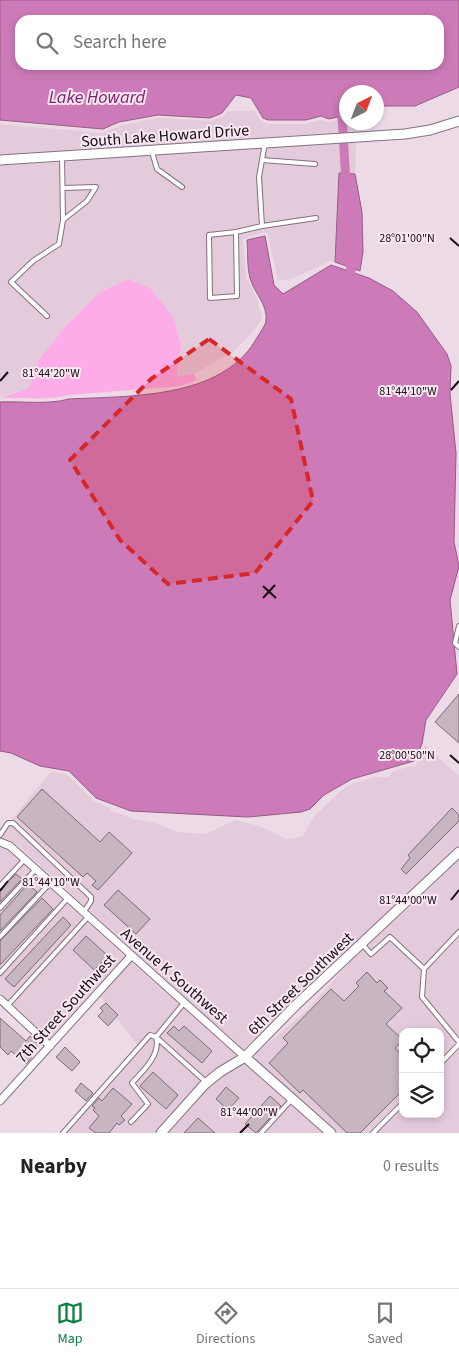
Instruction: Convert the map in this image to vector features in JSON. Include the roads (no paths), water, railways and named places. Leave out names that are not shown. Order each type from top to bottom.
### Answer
[{"type":"street","name":"South Lake Howard Drive","points":[[0,160],[359,135],[405,134],[430,130],[459,121]]},
{"type":"street","name":"Avenue K Southwest","points":[[0,842],[10,846],[25,859],[330,1133]]},
{"type":"street","name":"6th Street Southwest","points":[[161,1133],[206,1082],[246,1057],[296,1004],[459,852]]},
{"type":"street","name":"7th Street Southwest","points":[[0,1101],[131,956]]},
{"type":"street","points":[[0,999],[50,1046]]},
{"type":"lane","points":[[262,226],[259,176],[265,143]]},
{"type":"lane","points":[[151,149],[152,159],[157,169],[182,187]]},
{"type":"lane","points":[[47,316],[11,282],[33,260],[59,244],[63,220],[61,202],[63,188],[62,157]]},
{"type":"lane","points":[[262,160],[315,164]]},
{"type":"lane","points":[[63,188],[96,187],[87,201],[63,220]]},
{"type":"lane","points":[[236,232],[237,296],[210,298],[208,235],[316,218]]},
{"type":"lane","points":[[459,626],[455,643],[459,648]]},
{"type":"lane","points":[[0,835],[8,823],[13,824],[91,897],[86,915],[7,1006]]},
{"type":"lane","points":[[0,886],[25,859]]},
{"type":"lane","points":[[0,908],[36,869]]},
{"type":"lane","points":[[0,937],[51,882]]},
{"type":"lane","points":[[0,973],[68,898]]},
{"type":"lane","points":[[444,1060],[459,1043],[422,997],[424,970],[459,932]]},
{"type":"lane","points":[[362,944],[371,954],[390,937],[424,970]]},
{"type":"lane","points":[[156,1037],[184,1003]]},
{"type":"lane","points":[[63,1133],[150,1035],[156,1037],[206,1082]]},
{"type":"lane","points":[[131,1122],[148,1104],[132,1083],[152,1060],[158,1044],[156,1037]]},
{"type":"lane","points":[[261,1133],[292,1099]]},
{"type":"lane","points":[[373,1133],[399,1107]]},
{"type":"water","name":"Lake Howard","points":[[0,0],[459,0],[459,87],[415,106],[384,106],[384,85],[339,85],[339,117],[329,119],[321,116],[306,120],[268,120],[263,118],[251,98],[236,95],[222,113],[210,118],[158,115],[119,122],[103,129],[0,120]]},
{"type":"water","points":[[339,173],[355,174],[362,212],[363,252],[360,271],[335,262]]},
{"type":"water","points":[[265,236],[274,285],[283,294],[331,265],[369,278],[393,291],[417,312],[447,354],[451,366],[450,394],[456,453],[454,542],[459,566],[450,600],[457,674],[426,720],[422,744],[414,761],[352,779],[324,795],[310,809],[301,812],[248,817],[131,811],[96,798],[69,771],[40,766],[11,753],[0,751],[0,402],[44,402],[145,395],[197,384],[220,374],[239,360],[255,341],[266,321],[265,309],[249,274],[247,240]]},
{"type":"waterway","points":[[343,130],[346,183]]},
{"type":"waterway","points":[[350,256],[351,272]]}]
